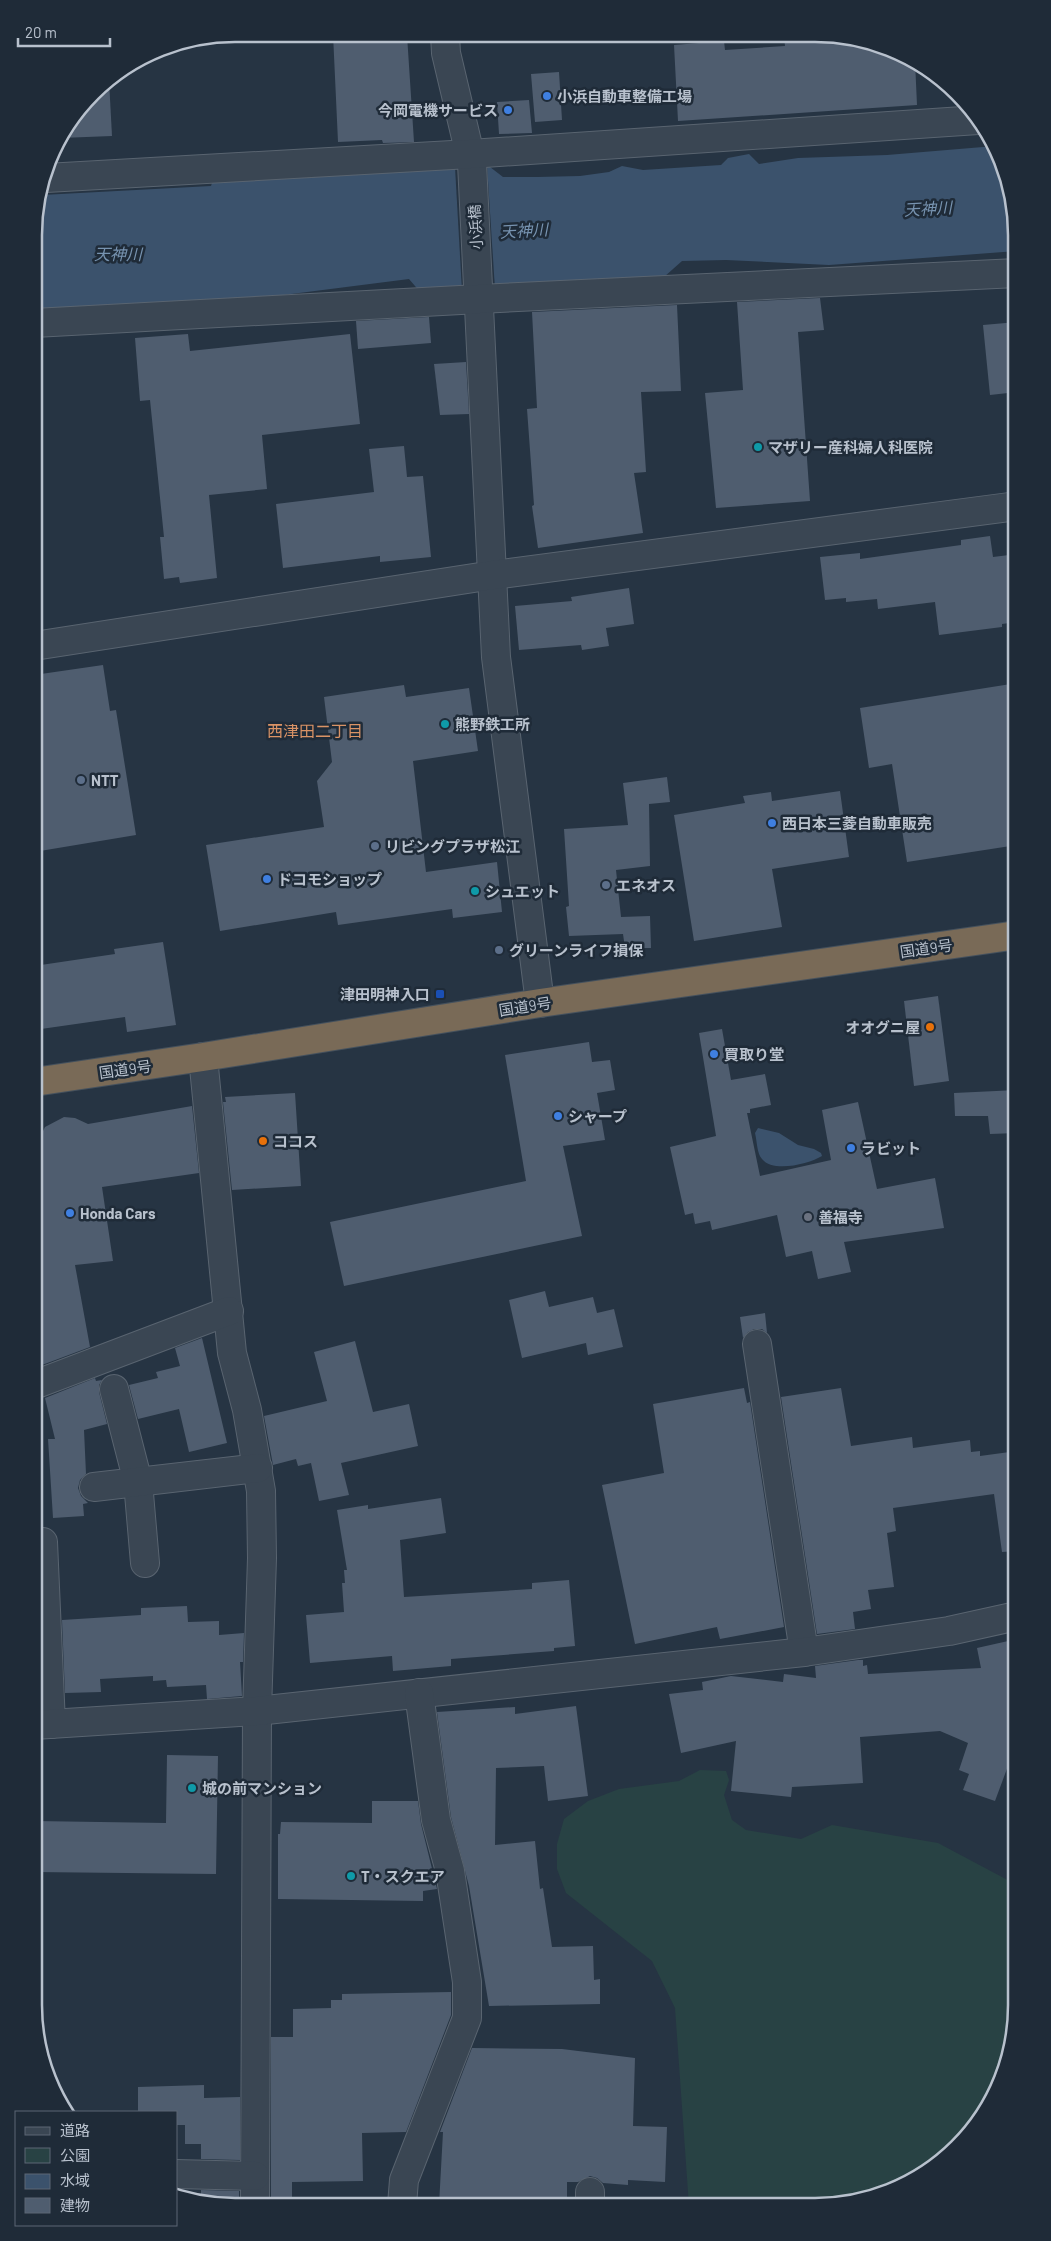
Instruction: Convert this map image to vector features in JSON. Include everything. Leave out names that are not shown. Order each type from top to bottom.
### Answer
[{"type":"highway","name":"国道9号","points":[[42,1081],[202,1058],[540,1003],[1008,936]]},
{"type":"street","name":"小浜橋","points":[[445,42],[446,53],[471,158],[496,657],[540,1003]]},
{"type":"street","points":[[52,178],[471,158],[971,121]]},
{"type":"street","points":[[42,322],[479,295],[1008,273]]},
{"type":"street","points":[[42,645],[493,575],[1008,507]]},
{"type":"street","points":[[202,1058],[232,1353],[247,1410],[261,1491],[262,1558],[257,1711],[254,2198]]},
{"type":"street","points":[[42,1382],[229,1312]]},
{"type":"street","points":[[757,1344],[804,1652]]},
{"type":"street","points":[[114,1389],[138,1482],[145,1562]]},
{"type":"street","points":[[94,1487],[258,1468]]},
{"type":"street","points":[[43,1542],[42,1725],[257,1711],[804,1652],[949,1630],[1008,1618]]},
{"type":"street","points":[[411,2198],[404,2180],[467,2018],[467,1982],[450,1871],[436,1820],[420,1693]]},
{"type":"street","points":[[178,2174],[255,2176]]},
{"type":"green space","points":[[700,1770],[726,1771],[729,1780],[724,1795],[732,1820],[746,1830],[801,1839],[832,1825],[938,1843],[1008,1880],[1008,2018],[1002,2055],[989,2091],[969,2123],[943,2151],[912,2173],[889,2184],[841,2197],[688,2198],[675,2008],[652,1961],[566,1893],[557,1869],[557,1844],[564,1819],[588,1801],[619,1789],[679,1781]]},
{"type":"water","name":"天神川","points":[[987,147],[1005,198],[1008,223],[1008,252],[829,265],[726,260],[682,261],[664,277],[421,293],[409,279],[151,312],[42,319],[42,236],[47,195],[211,186],[213,180],[490,167],[503,177],[580,176],[609,172],[622,166],[643,170],[721,165],[728,158],[749,154],[759,164],[798,158],[887,155]]},
{"type":"water","points":[[758,1128],[779,1133],[798,1145],[814,1149],[821,1153],[822,1156],[809,1162],[791,1166],[774,1166],[767,1163],[760,1157],[758,1151],[755,1133]]},
{"type":"pier","points":[[487,165],[495,289],[462,291],[455,167]]},
{"type":"building","points":[[333,42],[407,42],[414,142],[383,143],[382,140],[338,142]]},
{"type":"building","points":[[724,42],[725,50],[785,46],[785,42],[841,44],[865,49],[901,62],[915,70],[917,105],[678,121],[674,45]]},
{"type":"building","name":"小浜自動車整備工場","points":[[559,72],[562,120],[535,122],[531,74]]},
{"type":"building","points":[[109,89],[112,136],[69,138],[90,108]]},
{"type":"building","name":"今岡電機サービス","points":[[529,100],[532,133],[499,134],[497,102]]},
{"type":"building","name":"マザリー産科婦人科医院","points":[[820,298],[824,330],[798,332],[810,501],[716,508],[705,393],[743,390],[737,302]]},
{"type":"building","points":[[677,305],[681,391],[641,392],[646,472],[634,473],[643,533],[538,548],[532,506],[534,505],[527,409],[537,408],[532,312]]},
{"type":"building","points":[[429,317],[431,343],[358,349],[356,321]]},
{"type":"building","points":[[1008,323],[1008,393],[990,395],[983,325]]},
{"type":"building","points":[[188,334],[190,351],[350,334],[360,424],[262,435],[267,489],[209,495],[217,578],[180,583],[179,577],[164,579],[160,537],[164,537],[150,400],[140,401],[135,338]]},
{"type":"building","points":[[466,362],[469,414],[440,415],[434,364]]},
{"type":"building","points":[[404,446],[407,477],[423,476],[431,557],[380,562],[380,556],[283,568],[276,504],[374,492],[369,449]]},
{"type":"building","points":[[990,536],[993,557],[1008,555],[1008,623],[1002,624],[1002,627],[939,635],[935,602],[878,609],[877,599],[846,602],[846,598],[825,600],[820,557],[860,553],[860,559],[961,545],[961,540]]},
{"type":"building","points":[[629,588],[634,624],[606,628],[609,646],[582,650],[581,645],[519,650],[515,606],[572,601],[571,597]]},
{"type":"building","name":"NTT","points":[[103,665],[110,711],[116,710],[136,835],[42,851],[42,674]]},
{"type":"building","points":[[1008,684],[1008,846],[907,862],[892,764],[869,768],[860,708]]},
{"type":"building","points":[[404,685],[406,697],[469,688],[478,751],[413,761],[426,872],[497,862],[502,912],[453,918],[452,909],[338,925],[336,912],[220,931],[206,845],[324,827],[317,781],[332,762],[324,697]]},
{"type":"building","points":[[667,777],[670,802],[649,804],[650,866],[616,870],[621,917],[650,916],[651,948],[625,948],[623,934],[569,936],[566,907],[569,906],[564,829],[628,825],[623,783]]},
{"type":"building","points":[[840,791],[849,857],[772,869],[782,927],[694,941],[674,815],[745,803],[743,796],[771,792],[772,801]]},
{"type":"building","points":[[163,942],[176,1025],[127,1032],[125,1017],[42,1029],[42,965],[115,954],[114,949]]},
{"type":"building","name":"オオグニ屋","points":[[938,996],[949,1081],[914,1086],[904,1001]]},
{"type":"building","points":[[722,1029],[731,1080],[765,1074],[771,1105],[750,1109],[750,1113],[747,1113],[760,1176],[831,1160],[822,1110],[858,1102],[877,1189],[935,1178],[944,1228],[844,1242],[851,1272],[818,1279],[812,1251],[786,1257],[777,1215],[712,1230],[710,1221],[695,1224],[693,1213],[685,1215],[670,1147],[716,1136],[699,1033]]},
{"type":"building","points":[[589,1042],[592,1062],[610,1060],[615,1090],[597,1093],[605,1140],[563,1146],[582,1236],[344,1286],[330,1222],[526,1181],[505,1055]]},
{"type":"building","points":[[1008,1090],[1008,1133],[990,1134],[988,1116],[955,1116],[954,1093]]},
{"type":"building","name":"ココス","points":[[295,1093],[301,1186],[232,1190],[223,1102],[226,1102],[225,1097]]},
{"type":"building","name":"Honda Cars","points":[[192,1106],[199,1173],[102,1187],[113,1261],[75,1265],[90,1347],[42,1365],[42,1131],[45,1127],[64,1117],[75,1118],[88,1124]]},
{"type":"building","points":[[545,1291],[549,1307],[593,1297],[597,1313],[614,1309],[623,1347],[588,1355],[586,1343],[522,1358],[509,1300]]},
{"type":"building","points":[[765,1313],[767,1333],[762,1329],[754,1329],[743,1338],[740,1317]]},
{"type":"building","points":[[202,1338],[227,1443],[189,1452],[179,1409],[138,1419],[129,1385],[158,1378],[156,1372],[180,1366],[175,1348]]},
{"type":"building","points":[[355,1341],[373,1412],[409,1404],[418,1446],[341,1463],[349,1495],[319,1501],[311,1463],[298,1466],[296,1459],[273,1465],[264,1416],[327,1401],[314,1352]]},
{"type":"building","points":[[95,1378],[96,1381],[102,1380],[99,1385],[99,1392],[107,1424],[84,1430],[86,1474],[80,1480],[78,1488],[81,1496],[88,1503],[83,1504],[84,1516],[53,1518],[48,1439],[55,1439],[45,1398]]},
{"type":"building","points":[[744,1388],[747,1403],[750,1402],[784,1627],[720,1639],[717,1627],[635,1644],[602,1485],[664,1473],[653,1404]]},
{"type":"building","points":[[841,1388],[851,1446],[912,1437],[913,1448],[970,1440],[971,1452],[980,1451],[980,1456],[1008,1452],[1008,1552],[1002,1552],[994,1494],[893,1508],[896,1531],[887,1533],[894,1587],[868,1590],[871,1609],[853,1612],[855,1629],[817,1634],[781,1397]]},
{"type":"building","points":[[441,1498],[446,1533],[400,1540],[404,1597],[532,1589],[532,1583],[569,1580],[575,1646],[554,1648],[554,1651],[451,1659],[451,1666],[393,1671],[392,1656],[310,1663],[306,1615],[344,1612],[342,1583],[345,1583],[344,1570],[347,1570],[337,1510],[368,1505],[368,1509]]},
{"type":"building","points":[[187,1606],[188,1622],[219,1621],[219,1635],[244,1633],[243,1662],[240,1662],[242,1696],[207,1699],[206,1685],[167,1687],[166,1680],[153,1681],[153,1676],[100,1679],[101,1692],[65,1693],[62,1620],[141,1615],[141,1608]]},
{"type":"building","points":[[1008,1641],[1008,1766],[995,1801],[963,1790],[969,1774],[959,1770],[968,1743],[940,1731],[860,1737],[863,1783],[792,1787],[791,1797],[731,1791],[736,1741],[681,1753],[669,1694],[703,1690],[702,1682],[731,1676],[783,1682],[784,1674],[816,1678],[815,1666],[858,1660],[863,1660],[863,1666],[867,1665],[868,1674],[981,1668],[977,1648]]},
{"type":"building","points":[[576,1706],[588,1796],[548,1801],[544,1766],[496,1768],[495,1845],[535,1841],[540,1889],[543,1888],[552,1947],[593,1946],[594,1980],[600,1979],[600,2004],[489,2006],[469,1886],[451,1817],[437,1712],[515,1707],[515,1714]]},
{"type":"building","name":"城の前マンション","points":[[167,1755],[218,1756],[216,1874],[42,1872],[42,1821],[166,1823]]},
{"type":"building","name":"T・スクエア","points":[[372,1801],[418,1801],[421,1824],[437,1889],[423,1891],[423,1901],[278,1899],[278,1834],[280,1834],[281,1822],[372,1823]]},
{"type":"building","points":[[451,1992],[451,2015],[406,2132],[362,2133],[363,2181],[292,2182],[292,2198],[271,2198],[271,2037],[293,2037],[293,2009],[331,2008],[331,2000],[342,2000],[342,1994]]},
{"type":"building","points":[[472,2048],[562,2049],[635,2058],[633,2126],[667,2127],[665,2182],[628,2180],[628,2185],[603,2183],[597,2178],[590,2176],[578,2182],[567,2182],[567,2198],[439,2198],[443,2132],[440,2132]]},
{"type":"building","points":[[204,2085],[204,2098],[240,2097],[240,2160],[201,2159],[201,2144],[185,2144],[185,2125],[178,2125],[178,2111],[138,2111],[138,2087]]},
{"type":"building","points":[[201,2190],[239,2191],[239,2198],[201,2196]]},
{"type":"place","name":"小浜自動車整備工場","points":[[547,96]]},
{"type":"place","name":"今岡電機サービス","points":[[508,110]]},
{"type":"place","name":"マザリー産科婦人科医院","points":[[758,447]]},
{"type":"place","name":"熊野鉄工所","points":[[445,724]]},
{"type":"place","name":"NTT","points":[[81,780]]},
{"type":"place","name":"西日本三菱自動車販売","points":[[772,823]]},
{"type":"place","name":"リビングプラザ松江","points":[[375,846]]},
{"type":"place","name":"ドコモショップ","points":[[267,879]]},
{"type":"place","name":"エネオス","points":[[606,885]]},
{"type":"place","name":"シュエット","points":[[475,891]]},
{"type":"place","name":"グリーンライフ損保","points":[[499,950]]},
{"type":"place","name":"津田明神入口","points":[[440,994]]},
{"type":"place","name":"オオグニ屋","points":[[930,1027]]},
{"type":"place","name":"買取り堂","points":[[714,1054]]},
{"type":"place","name":"シャープ","points":[[558,1116]]},
{"type":"place","name":"ココス","points":[[263,1141]]},
{"type":"place","name":"ラビット","points":[[851,1148]]},
{"type":"place","name":"Honda Cars","points":[[70,1213]]},
{"type":"place","name":"善福寺","points":[[808,1217]]},
{"type":"place","name":"城の前マンション","points":[[192,1788]]},
{"type":"place","name":"T・スクエア","points":[[351,1876]]},
{"type":"district","name":"西津田二丁目","points":[[315,730]]}]
